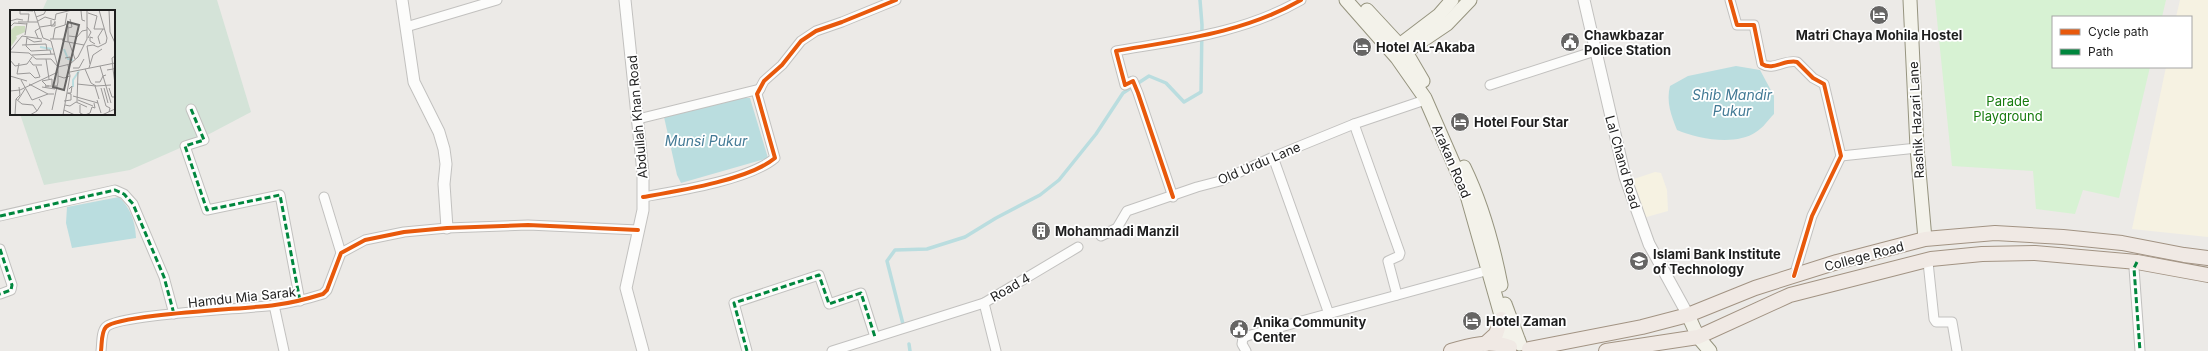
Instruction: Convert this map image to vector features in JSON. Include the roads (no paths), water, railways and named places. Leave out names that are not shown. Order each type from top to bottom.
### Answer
[{"type":"main road","name":"Arakan Road","points":[[1346,0],[1399,52],[1425,100],[1466,192],[1489,270],[1501,319],[1519,348]]},
{"type":"main road","name":"Arakan Road","points":[[1358,0],[1434,98],[1474,188],[1494,250],[1505,304],[1519,348]]},
{"type":"main road","points":[[1399,52],[1452,0]]},
{"type":"main road","points":[[1399,52],[1447,24],[1470,0]]},
{"type":"main road","name":"Rashik Hazari Lane","points":[[1910,0],[1917,148],[1925,240]]},
{"type":"main road","name":"College Road","points":[[1451,351],[1474,344],[1503,344],[1519,348],[1642,327],[1688,315],[1755,288],[1794,276],[1925,240],[1995,233],[2063,237],[2138,246],[2208,258]]},
{"type":"main road","points":[[2137,262],[2138,246]]},
{"type":"main road","name":"College Road","points":[[1606,351],[1661,346],[1698,337],[1790,295],[1930,260],[1982,254],[2035,253],[2137,262],[2208,275]]},
{"type":"main road","points":[[1688,315],[1698,337],[1710,351]]},
{"type":"main road","points":[[1484,344],[1496,334],[1501,319]]},
{"type":"street","points":[[402,0],[414,82],[439,132],[444,149],[447,228]]},
{"type":"street","points":[[406,27],[497,0]]},
{"type":"street","name":"Abdullah Khan Road","points":[[625,0],[643,173],[643,210],[626,288],[643,351]]},
{"type":"street","points":[[643,197],[718,181],[766,166],[775,158],[757,94],[764,81],[782,65],[801,41],[816,31],[896,0]]},
{"type":"street","points":[[1173,197],[1133,81],[1125,85],[1116,51],[1211,35],[1257,21],[1301,0]]},
{"type":"street","name":"Lal Chand Road","points":[[1584,0],[1625,176],[1649,244],[1688,315]]},
{"type":"street","points":[[1730,0],[1737,25],[1754,25],[1762,64],[1772,66],[1786,62],[1797,62],[1813,78],[1824,84],[1841,156],[1812,216],[1794,276]]},
{"type":"street","points":[[1490,85],[1595,51]]},
{"type":"street","points":[[638,119],[760,89]]},
{"type":"street","name":"Old Urdu Lane","points":[[1101,236],[1117,228],[1127,211],[1173,197],[1197,186],[1220,181],[1273,157],[1354,124],[1425,100]]},
{"type":"street","points":[[191,108],[204,140],[185,146],[207,210],[280,195],[300,301]]},
{"type":"street","points":[[1354,124],[1400,253],[1399,256],[1388,261],[1397,295]]},
{"type":"street","points":[[1841,156],[1917,148]]},
{"type":"street","points":[[1273,157],[1329,314]]},
{"type":"street","points":[[0,216],[115,190],[124,194],[133,204],[164,277],[174,314]]},
{"type":"street","points":[[324,197],[341,253],[365,240],[404,232],[447,228],[528,225],[638,230]]},
{"type":"street","name":"Road 4","points":[[996,351],[984,303],[1078,247]]},
{"type":"street","points":[[0,249],[12,285],[11,290],[0,294]]},
{"type":"street","name":"Hamdu Mia Sarak","points":[[101,351],[103,333],[106,327],[125,320],[274,305],[300,301],[323,294],[327,290],[341,253]]},
{"type":"street","points":[[1930,260],[1928,262],[1934,319],[1936,322],[1952,322],[1957,351]]},
{"type":"street","points":[[2137,262],[2134,268],[2140,351]]},
{"type":"street","points":[[1246,351],[1242,344],[1243,338],[1247,336],[1489,270]]},
{"type":"street","points":[[747,351],[734,303],[819,275],[829,304],[861,293],[875,337]]},
{"type":"street","points":[[832,351],[984,303]]},
{"type":"street","points":[[274,305],[284,351]]},
{"type":"water","name":"Shib Mandir Pukur","points":[[1736,66],[1760,70],[1774,96],[1774,114],[1763,126],[1748,136],[1728,140],[1717,140],[1695,136],[1677,130],[1671,114],[1669,103],[1670,86],[1688,76]]},
{"type":"water","name":"Munsi Pukur","points":[[743,98],[750,98],[768,158],[681,183],[677,175],[664,117]]},
{"type":"water","points":[[119,197],[127,206],[132,216],[136,238],[72,248],[66,223],[67,207]]},
{"type":"waterway","points":[[903,324],[887,261],[895,250],[927,249],[965,237],[996,218],[1040,195],[1059,180],[1096,134],[1123,93],[1149,76],[1166,83],[1184,102],[1201,92],[1202,25],[1200,0]]},
{"type":"waterway","points":[[909,344],[910,351]]},
{"type":"place","name":"Matri Chaya Mohila Hostel","points":[[1879,15]]},
{"type":"place","name":"Chawkbazar Police Station","points":[[1570,42]]},
{"type":"place","name":"Hotel AL-Akaba","points":[[1362,47]]},
{"type":"place","name":"Hotel Four Star","points":[[1460,122]]},
{"type":"place","name":"Mohammadi Manzil","points":[[1041,231]]},
{"type":"place","name":"Islami Bank Institute of Technology","points":[[1639,261]]},
{"type":"place","name":"Hotel Zaman","points":[[1472,321]]},
{"type":"place","name":"Anika Community Center","points":[[1239,329]]},
{"type":"park label","name":"Parade Playground","points":[[2008,108]]}]
